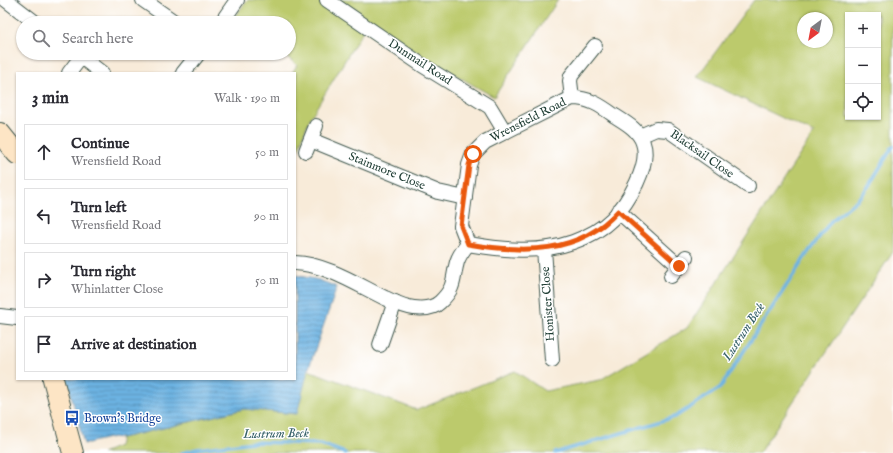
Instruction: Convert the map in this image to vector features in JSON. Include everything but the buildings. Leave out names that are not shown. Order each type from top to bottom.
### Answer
[{"type":"street","points":[[6,0],[27,16]]},
{"type":"street","points":[[143,0],[166,16]]},
{"type":"street","points":[[226,16],[237,0]]},
{"type":"street","name":"Dunmail Road","points":[[327,0],[422,65],[490,107],[505,132]]},
{"type":"street","points":[[572,98],[570,81],[571,76],[595,46]]},
{"type":"street","points":[[70,72],[76,60]]},
{"type":"street","points":[[85,60],[101,72]]},
{"type":"street","points":[[184,72],[193,60]]},
{"type":"street","name":"Wrensfield Road","points":[[468,244],[461,226],[469,165],[473,154],[485,142],[572,98],[588,100],[598,104],[631,126],[640,136]]},
{"type":"street","name":"Stainmore Close","points":[[316,126],[309,145],[438,192],[465,198]]},
{"type":"street","name":"Blacksail Close","points":[[640,136],[656,129],[668,130],[741,185]]},
{"type":"street","points":[[0,133],[16,150]]},
{"type":"street","points":[[296,263],[325,269],[395,302],[412,308],[424,309],[433,307],[440,302],[452,287],[459,257],[468,244],[517,250],[544,249],[582,239],[605,225],[618,211],[644,164],[645,150],[640,136]]},
{"type":"street","points":[[618,211],[678,266]]},
{"type":"street","name":"Honister Close","points":[[544,249],[552,360]]},
{"type":"street","points":[[380,345],[395,302]]},
{"type":"street","points":[[0,316],[16,318]]},
{"type":"street","points":[[53,380],[73,453]]},
{"type":"green space","points":[[248,0],[558,0],[494,97],[367,24],[309,120],[296,155],[296,72],[293,72],[297,65],[291,60],[296,60],[296,16],[235,16]]},
{"type":"green space","points":[[754,0],[893,0],[893,252],[759,453],[102,453],[119,446],[121,438],[244,409],[296,414],[308,370],[417,410],[515,371],[545,391],[600,380],[687,328],[814,133],[697,77]]},
{"type":"water","points":[[296,275],[319,280],[337,287],[308,370],[297,414],[244,409],[121,438],[113,437],[84,444],[67,380],[296,380]]},
{"type":"waterway","name":"Lustrum Beck","points":[[555,453],[675,417],[720,388],[807,254],[831,221],[858,199],[868,187],[893,146]]},
{"type":"waterway","name":"Lustrum Beck","points":[[182,453],[197,449],[253,442],[321,444],[345,453]]},
{"type":"place","name":"Brown's Bridge","points":[[72,418]]},
{"type":"route","points":[[473,154],[469,165],[461,226],[468,244],[491,248],[530,251],[559,246],[582,239],[605,225],[618,211],[679,266]]}]
